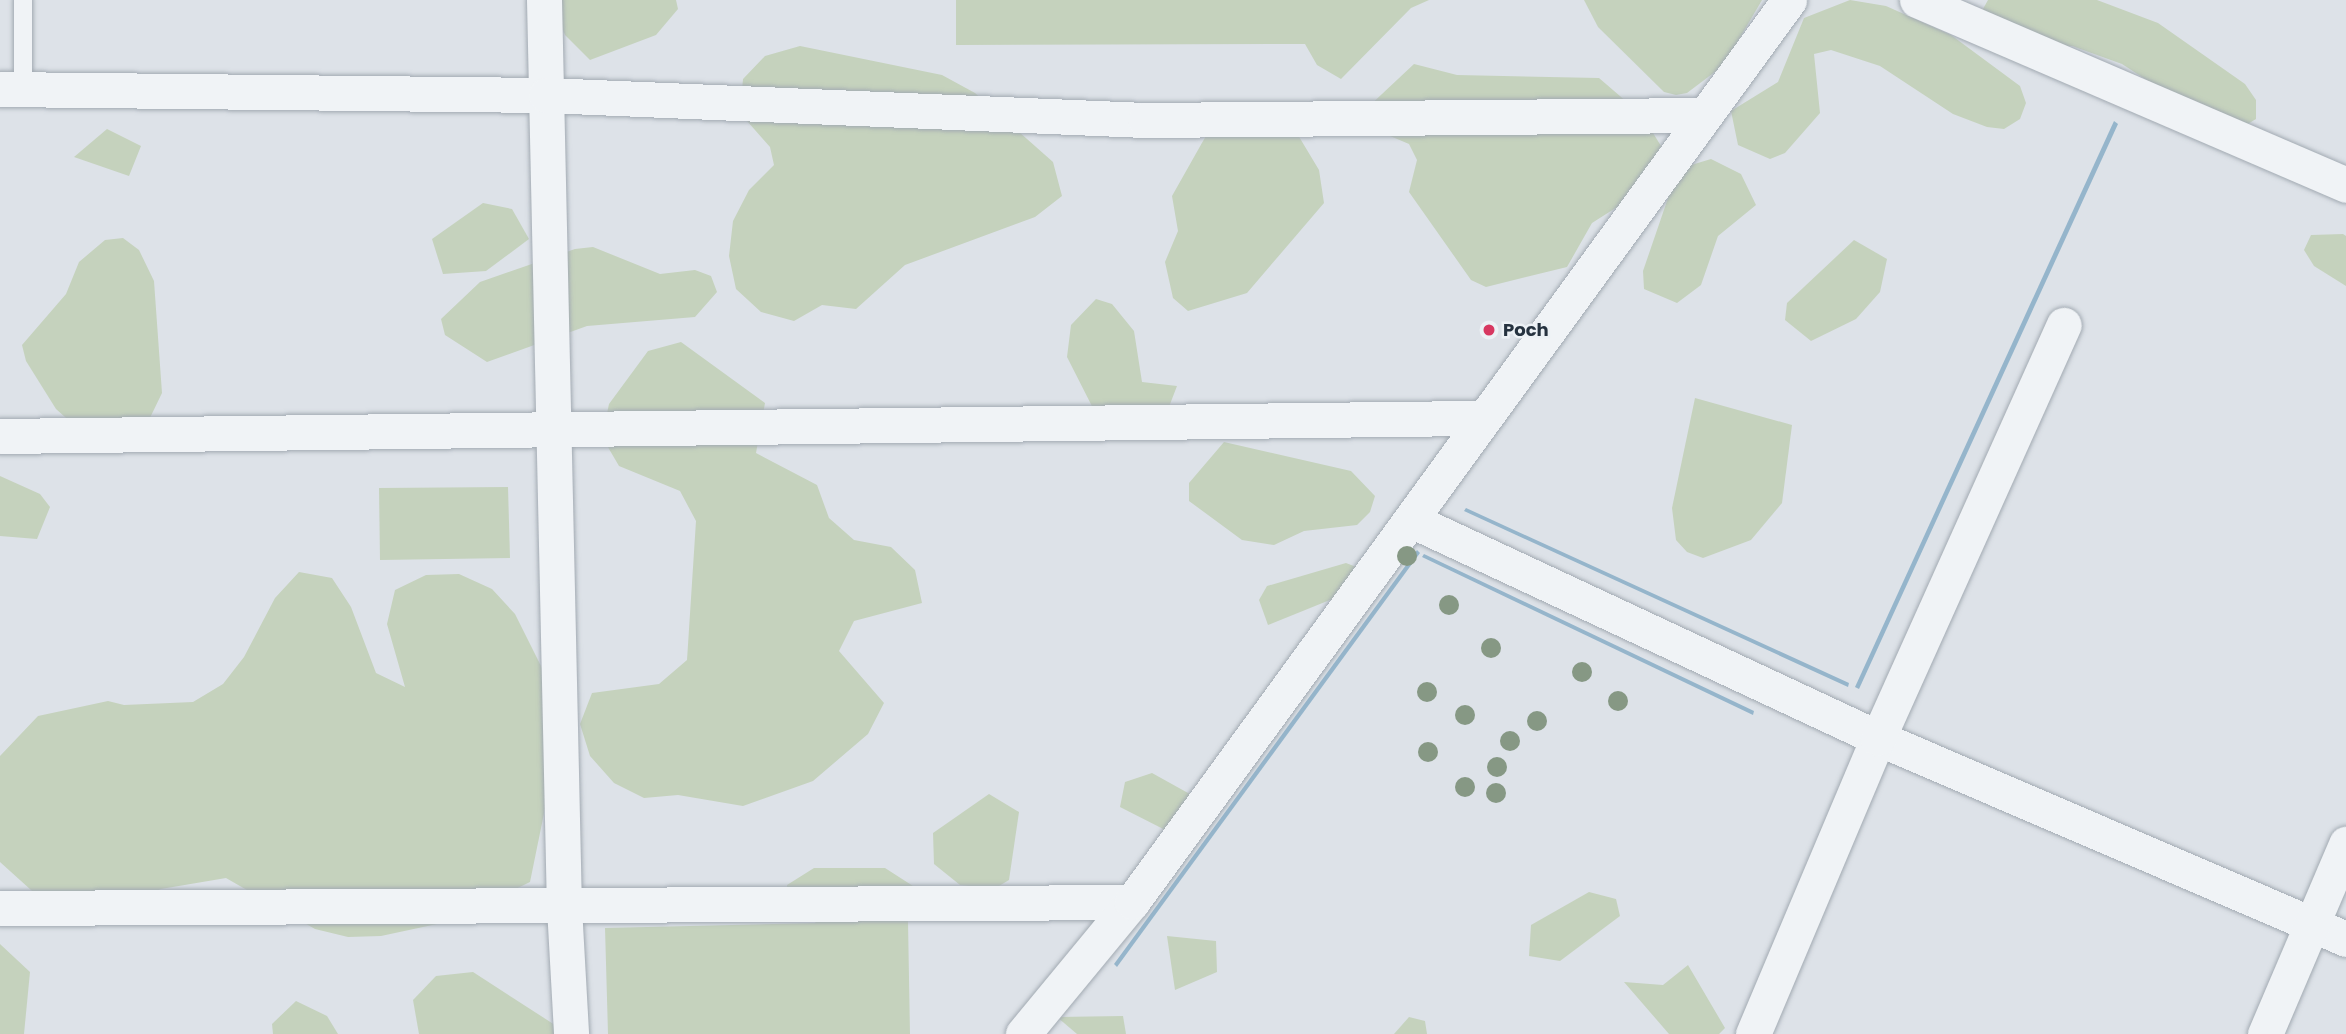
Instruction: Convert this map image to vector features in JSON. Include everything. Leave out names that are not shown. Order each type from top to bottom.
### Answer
[{"type":"street","points":[[544,0],[564,907],[571,1034]]},
{"type":"street","points":[[1023,1034],[1132,902],[1788,0]]},
{"type":"street","points":[[1917,0],[2346,185]]},
{"type":"street","points":[[12,89],[546,95],[1145,120],[1702,115]]},
{"type":"street","points":[[1753,1034],[1878,738],[2064,325]]},
{"type":"street","points":[[0,436],[1482,418]]},
{"type":"street","points":[[1410,520],[1878,738],[2346,939]]},
{"type":"street","points":[[2264,1034],[2346,844]]},
{"type":"street","points":[[0,908],[1132,902]]},
{"type":"lane","points":[[12,89],[23,0]]},
{"type":"green space","points":[[550,0],[676,0],[678,9],[656,35],[590,60],[565,35]]},
{"type":"green space","points":[[956,0],[1429,0],[1411,8],[1341,79],[1317,65],[1305,44],[956,45]]},
{"type":"green space","points":[[1584,0],[1762,0],[1724,65],[1687,93],[1676,95],[1664,92],[1598,27]]},
{"type":"green space","points":[[1850,0],[1886,6],[1951,35],[2020,86],[2026,103],[2020,119],[2004,129],[1987,127],[1953,114],[1880,66],[1831,50],[1814,54],[1820,113],[1785,153],[1770,159],[1738,145],[1731,111],[1778,82],[1804,18]]},
{"type":"green space","points":[[1988,0],[2097,0],[2158,23],[2245,84],[2256,100],[2256,119],[2241,128],[2214,124],[2122,64],[2072,46],[1991,46],[1974,25]]},
{"type":"green space","points":[[800,46],[942,75],[975,93],[1053,162],[1062,196],[1035,217],[905,265],[856,309],[822,305],[794,321],[761,312],[736,289],[729,256],[733,221],[749,190],[774,165],[770,147],[740,113],[743,79],[765,56]]},
{"type":"green space","points":[[1414,64],[1457,75],[1599,78],[1642,115],[1661,146],[1636,195],[1592,223],[1567,267],[1486,287],[1471,280],[1409,192],[1417,160],[1409,144],[1364,125],[1366,109]]},
{"type":"green space","points":[[1292,125],[1319,170],[1324,203],[1247,293],[1188,311],[1173,298],[1165,262],[1178,231],[1172,196],[1207,134]]},
{"type":"green space","points":[[107,129],[141,146],[129,176],[74,157]]},
{"type":"green space","points":[[1711,159],[1741,174],[1756,205],[1718,236],[1701,285],[1677,303],[1644,289],[1643,271],[1678,169]]},
{"type":"green space","points":[[483,203],[512,209],[529,239],[486,271],[443,274],[432,239]]},
{"type":"green space","points":[[2311,235],[2346,236],[2346,286],[2314,266],[2304,250]]},
{"type":"green space","points":[[123,238],[139,250],[154,281],[162,393],[147,424],[93,442],[56,409],[26,361],[22,345],[66,294],[79,262],[105,240]]},
{"type":"green space","points":[[1854,240],[1887,259],[1880,292],[1856,319],[1811,341],[1785,320],[1787,303]]},
{"type":"green space","points":[[593,247],[660,274],[695,270],[711,276],[717,292],[695,317],[587,326],[487,362],[445,335],[441,319],[480,282],[575,249]]},
{"type":"green space","points":[[1096,299],[1112,304],[1134,331],[1142,382],[1177,386],[1167,412],[1100,422],[1067,357],[1071,325]]},
{"type":"green space","points":[[681,342],[765,403],[756,453],[817,485],[829,518],[854,540],[891,547],[915,570],[922,603],[854,621],[839,651],[884,703],[868,734],[813,781],[743,806],[678,795],[644,798],[614,783],[590,756],[580,724],[592,693],[659,684],[687,660],[696,521],[680,491],[619,466],[602,437],[609,404],[648,351]]},
{"type":"green space","points":[[1695,398],[1792,425],[1782,503],[1751,540],[1703,558],[1687,552],[1676,540],[1672,508]]},
{"type":"green space","points":[[1224,442],[1351,471],[1375,496],[1370,512],[1357,525],[1304,531],[1274,545],[1242,540],[1189,501],[1189,483]]},
{"type":"green space","points":[[0,476],[40,494],[50,507],[37,539],[0,536]]},
{"type":"green space","points":[[508,487],[510,558],[380,560],[379,488]]},
{"type":"green space","points":[[1346,563],[1369,572],[1362,587],[1268,625],[1259,600],[1267,586]]},
{"type":"green space","points":[[299,572],[332,578],[351,607],[376,673],[405,687],[387,624],[395,590],[426,575],[459,574],[492,589],[515,614],[546,676],[551,779],[530,882],[451,921],[381,936],[348,937],[315,929],[226,878],[161,889],[96,918],[62,918],[0,862],[0,756],[38,716],[108,701],[124,705],[193,702],[223,684],[244,657],[275,598]]},
{"type":"green space","points":[[1152,773],[1197,798],[1179,837],[1120,807],[1125,782]]},
{"type":"green space","points":[[989,794],[1019,812],[1009,880],[994,889],[960,885],[934,864],[933,833]]},
{"type":"green space","points":[[814,868],[885,868],[913,886],[879,921],[908,921],[910,1034],[608,1034],[605,928],[816,923],[787,902],[787,885]]},
{"type":"green space","points":[[1589,892],[1616,899],[1620,916],[1560,961],[1529,956],[1531,925]]},
{"type":"green space","points":[[1167,936],[1216,941],[1217,972],[1175,990]]},
{"type":"green space","points":[[0,944],[30,972],[24,1034],[0,1034]]},
{"type":"green space","points":[[1688,965],[1725,1028],[1719,1034],[1669,1034],[1624,982],[1663,985]]},
{"type":"green space","points":[[473,972],[558,1027],[562,1034],[419,1034],[413,1000],[436,976]]},
{"type":"green space","points":[[296,1001],[327,1016],[338,1034],[273,1034],[272,1024]]},
{"type":"green space","points":[[1123,1016],[1126,1034],[1077,1034],[1057,1017]]},
{"type":"green space","points":[[1409,1017],[1425,1021],[1427,1034],[1394,1034]]},
{"type":"water","points":[[2114,121],[2118,124],[1859,689],[1855,687]]},
{"type":"water","points":[[1466,508],[1849,683],[1848,687],[1464,511]]},
{"type":"water","points":[[1417,550],[1420,553],[1117,967],[1114,964]]},
{"type":"water","points":[[1424,554],[1754,711],[1753,715],[1422,557]]},
{"type":"place","name":"Poch","points":[[1489,330]]}]
